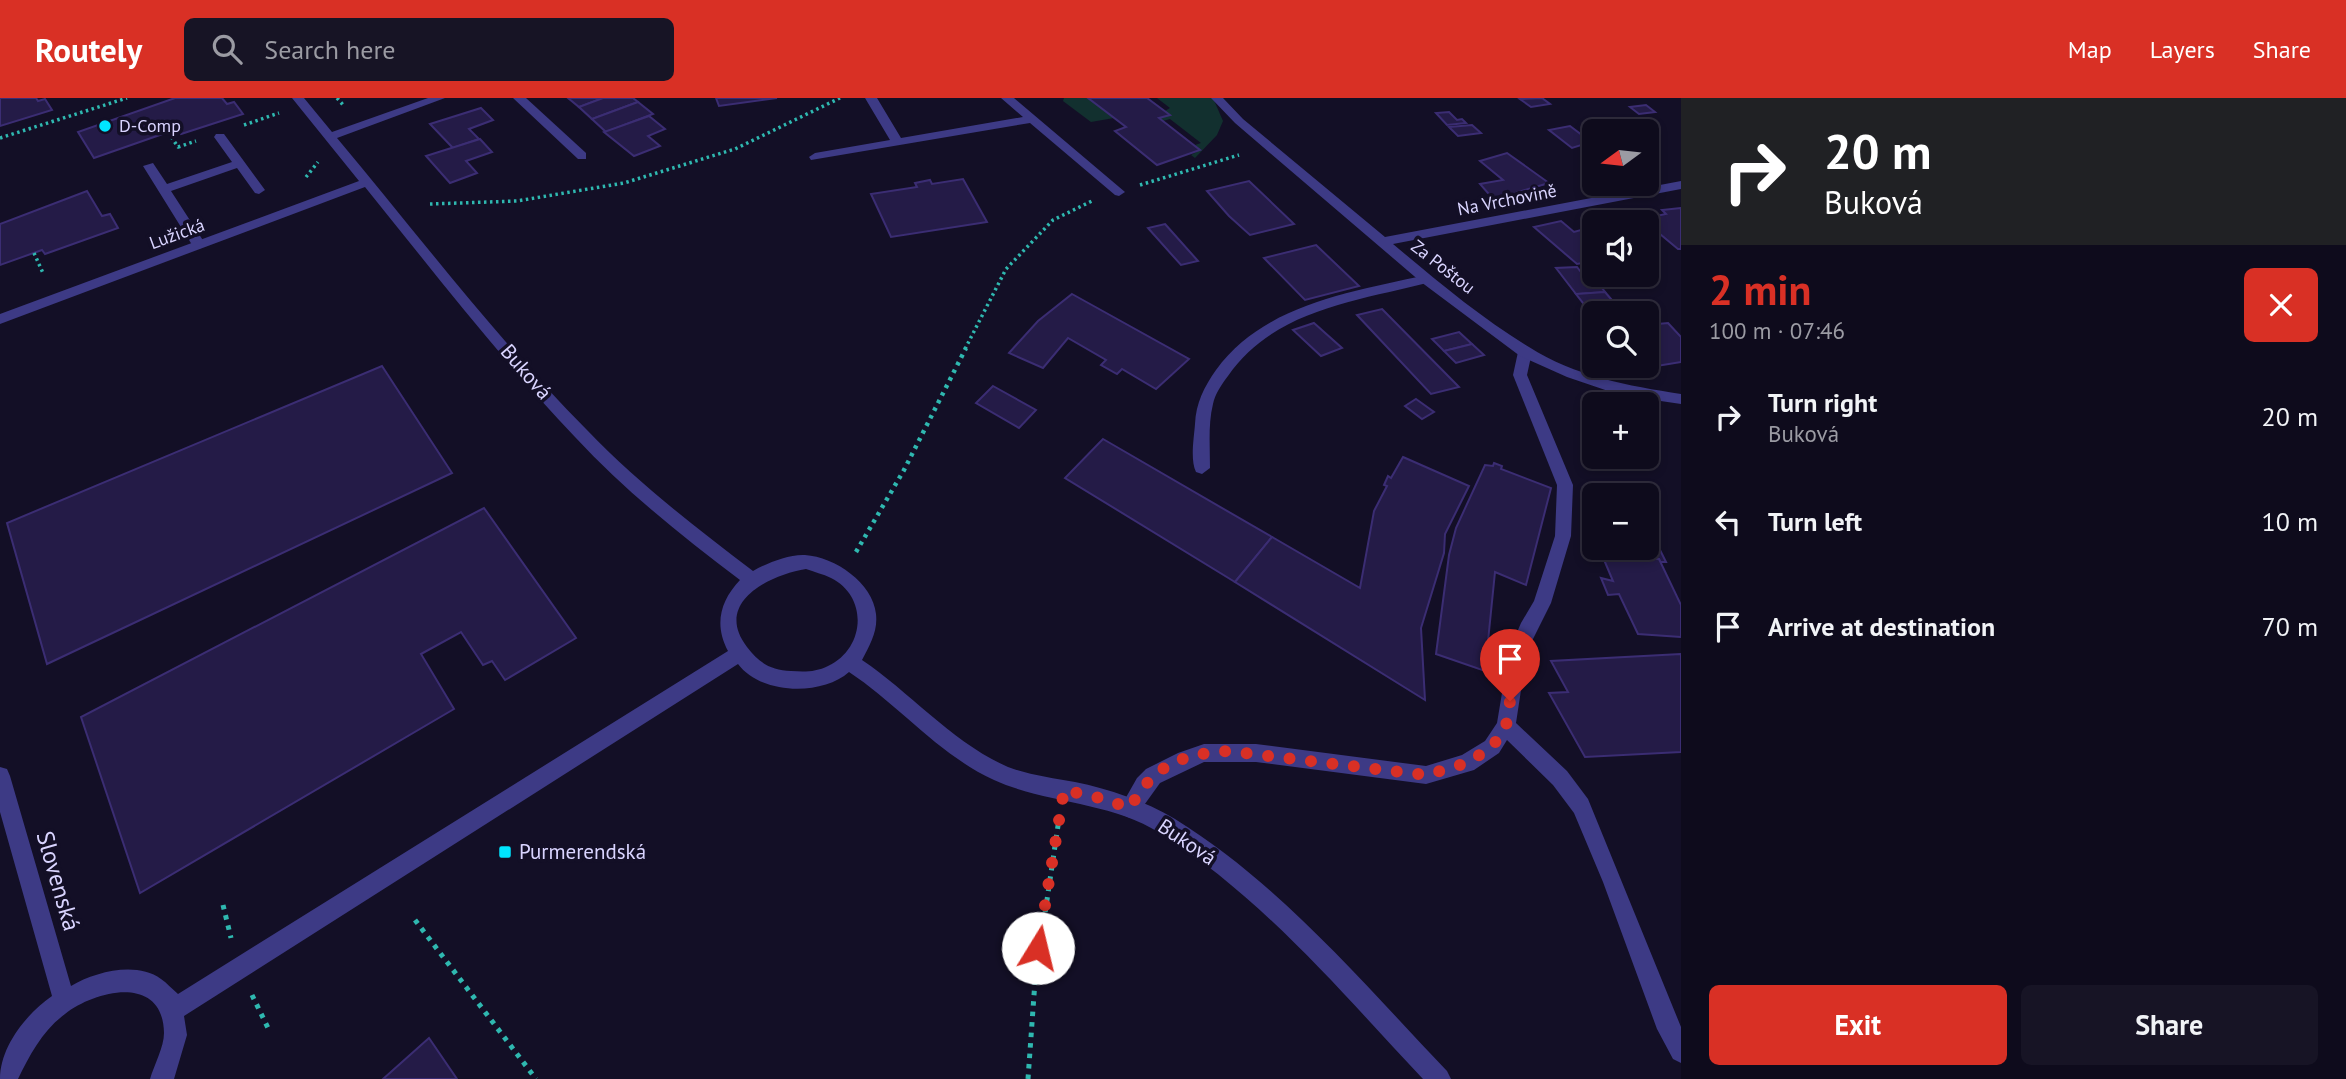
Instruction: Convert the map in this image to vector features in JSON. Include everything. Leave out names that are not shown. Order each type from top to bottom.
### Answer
[{"type":"street","name":"Buková","points":[[298,98],[490,331],[581,434],[661,510],[751,579]]},
{"type":"street","points":[[330,136],[439,98]]},
{"type":"street","points":[[519,98],[582,156]]},
{"type":"street","points":[[872,98],[898,143]]},
{"type":"street","points":[[1007,98],[1119,192]]},
{"type":"street","name":"Za Poštou","points":[[1217,98],[1267,146],[1382,243],[1525,352],[1572,373],[1625,391],[1681,399]]},
{"type":"street","points":[[815,157],[1032,119]]},
{"type":"street","points":[[220,137],[259,190]]},
{"type":"street","points":[[163,190],[240,163]]},
{"type":"street","points":[[149,166],[199,245]]},
{"type":"street","name":"Lužická","points":[[0,319],[368,182]]},
{"type":"street","name":"Na Vrchovině","points":[[1382,243],[1681,185]]},
{"type":"street","points":[[1202,468],[1206,401],[1228,359],[1257,334],[1290,318],[1343,299],[1426,279]]},
{"type":"street","points":[[1130,808],[1153,776],[1185,759],[1204,753],[1256,753],[1426,775],[1467,763],[1492,747],[1506,726],[1518,651],[1527,628],[1542,603],[1563,536],[1565,485],[1520,375],[1525,352]]},
{"type":"street","points":[[786,563],[816,564],[842,574],[858,588],[867,606],[869,625],[863,645],[850,662],[822,677],[791,681],[762,672],[739,654],[731,639],[729,622],[732,606],[739,592],[751,579],[786,563]]},
{"type":"street","points":[[172,1011],[739,654]]},
{"type":"street","name":"Buková","points":[[850,662],[1000,773],[1100,798],[1158,820],[1237,876],[1296,931],[1439,1079]]},
{"type":"street","points":[[1506,726],[1560,778],[1581,806],[1613,881],[1665,1021],[1681,1051]]},
{"type":"street","name":"Slovenská","points":[[0,776],[64,1000]]},
{"type":"street","points":[[5,1079],[9,1066],[27,1037],[64,1000],[94,984],[109,980],[137,980],[159,990],[172,1011],[175,1022],[174,1049],[162,1079]]},
{"type":"path","points":[[0,138],[127,98]]},
{"type":"path","points":[[430,204],[517,201],[624,183],[735,149],[840,98]]},
{"type":"path","points":[[842,574],[904,470],[1006,269],[1053,220],[1070,210],[1119,192],[1267,146]]},
{"type":"path","points":[[34,253],[43,273]]},
{"type":"path","points":[[1028,1079],[1029,1032],[1038,948],[1064,790]]},
{"type":"path","points":[[415,920],[536,1079]]},
{"type":"green space","points":[[1064,98],[1088,98],[1114,118],[1091,122],[1063,101]]},
{"type":"green space","points":[[1157,98],[1213,98],[1223,121],[1217,135],[1195,158],[1191,155],[1200,150],[1195,145],[1201,143],[1170,119],[1163,121],[1159,118],[1169,115],[1165,111],[1170,108]]},
{"type":"building","points":[[0,98],[36,98],[38,101],[45,99],[52,110],[0,126]]},
{"type":"building","points":[[175,98],[222,98],[227,104],[234,102],[243,114],[181,134],[177,129],[94,158],[78,132]]},
{"type":"building","points":[[568,98],[603,98],[579,107]]},
{"type":"building","points":[[603,98],[633,98],[638,102],[592,119],[579,107]]},
{"type":"building","points":[[716,98],[777,98],[719,106]]},
{"type":"building","points":[[1088,98],[1147,98],[1170,115],[1159,118],[1200,150],[1157,165],[1115,131],[1126,127]]},
{"type":"building","points":[[1542,98],[1550,104],[1531,107],[1520,99]]},
{"type":"building","points":[[638,102],[653,114],[606,132],[592,119]]},
{"type":"building","points":[[1646,105],[1655,112],[1639,114],[1630,107]]},
{"type":"building","points":[[481,108],[493,120],[469,129],[479,139],[453,148],[430,124]]},
{"type":"building","points":[[1449,112],[1457,120],[1462,119],[1466,123],[1447,125],[1436,113]]},
{"type":"building","points":[[649,116],[665,129],[648,136],[660,146],[634,156],[604,132]]},
{"type":"building","points":[[1472,125],[1481,133],[1458,136],[1449,127]]},
{"type":"building","points":[[1570,126],[1582,135],[1582,145],[1572,148],[1549,130]]},
{"type":"building","points":[[480,139],[492,152],[466,161],[477,173],[450,183],[426,156]]},
{"type":"building","points":[[1507,153],[1549,183],[1518,192],[1526,198],[1494,200],[1480,184],[1503,180],[1480,161]]},
{"type":"building","points":[[963,179],[987,222],[891,237],[871,194],[917,187],[915,183],[930,180],[932,184]]},
{"type":"building","points":[[1249,181],[1294,224],[1250,235],[1207,191]]},
{"type":"building","points":[[87,191],[102,216],[110,214],[118,228],[45,254],[42,250],[0,265],[0,224]]},
{"type":"building","points":[[1681,208],[1681,249],[1659,233],[1659,215],[1666,214],[1662,210]]},
{"type":"building","points":[[1561,221],[1574,232],[1582,230],[1582,263],[1577,264],[1534,227]]},
{"type":"building","points":[[1165,224],[1198,261],[1181,265],[1148,228]]},
{"type":"building","points":[[1316,245],[1359,286],[1305,300],[1264,258]]},
{"type":"building","points":[[1577,267],[1582,273],[1582,287],[1601,287],[1605,292],[1576,294],[1556,268]]},
{"type":"building","points":[[1605,292],[1613,301],[1582,302],[1576,294]]},
{"type":"building","points":[[1072,294],[1189,359],[1156,389],[1122,369],[1117,374],[1101,365],[1106,360],[1068,338],[1043,368],[1009,353],[1038,321]]},
{"type":"building","points":[[1382,309],[1459,387],[1431,394],[1357,315]]},
{"type":"building","points":[[1314,323],[1342,348],[1321,356],[1293,330]]},
{"type":"building","points":[[1668,323],[1681,337],[1681,362],[1659,366],[1659,324]]},
{"type":"building","points":[[1459,332],[1472,344],[1444,351],[1432,339]]},
{"type":"building","points":[[1472,344],[1484,355],[1456,363],[1444,351]]},
{"type":"building","points":[[382,366],[452,473],[47,664],[7,523]]},
{"type":"building","points":[[993,386],[1036,410],[1019,428],[976,403]]},
{"type":"building","points":[[1416,399],[1434,412],[1422,419],[1405,406]]},
{"type":"building","points":[[1103,439],[1272,537],[1235,582],[1065,478]]},
{"type":"building","points":[[1403,457],[1469,486],[1445,534],[1444,553],[1421,628],[1425,700],[1235,582],[1272,537],[1360,588],[1374,511],[1387,486],[1384,485],[1388,476],[1391,478]]},
{"type":"building","points":[[1494,463],[1502,466],[1501,469],[1551,488],[1526,585],[1495,572],[1485,671],[1436,654],[1449,555],[1456,528],[1485,465],[1493,466]]},
{"type":"building","points":[[484,508],[576,638],[505,680],[492,661],[483,665],[461,632],[421,654],[454,709],[140,893],[81,717]]},
{"type":"building","points":[[1659,548],[1666,562],[1660,562],[1659,559]]},
{"type":"building","points":[[1659,559],[1681,605],[1681,637],[1638,634],[1619,594],[1608,595],[1601,578],[1613,581],[1604,560]]},
{"type":"building","points":[[1681,654],[1681,752],[1585,757],[1549,693],[1568,692],[1551,661]]},
{"type":"building","points":[[429,1038],[457,1079],[383,1079]]},
{"type":"place","name":"D-Comp","points":[[105,126]]},
{"type":"place","name":"Purmerendská","points":[[505,852]]},
{"type":"route","points":[[1038,948],[1064,790],[1130,808],[1144,785],[1165,768],[1204,753],[1227,751],[1426,775],[1467,763],[1492,747],[1506,726],[1510,701]]}]
